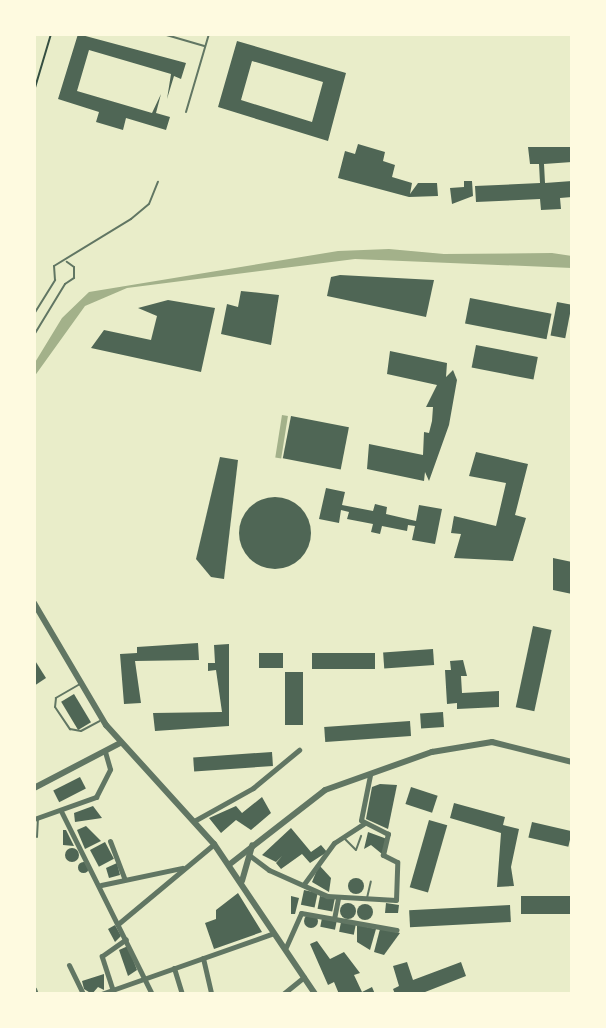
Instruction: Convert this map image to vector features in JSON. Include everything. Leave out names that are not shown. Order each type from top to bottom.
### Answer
[{"type":"street","points":[[34,603],[120,743],[230,864],[315,994]]},
{"type":"street","points":[[572,647],[572,675]]},
{"type":"street","points":[[34,788],[120,743]]},
{"type":"street","points":[[230,864],[325,790],[475,743],[510,744],[572,762]]},
{"type":"street","points":[[194,821],[253,788],[299,750]]},
{"type":"street","points":[[36,819],[88,803],[100,792],[110,769],[105,751]]},
{"type":"street","points":[[304,884],[314,864],[326,859],[332,845],[363,824],[370,775]]},
{"type":"street","points":[[61,811],[101,885],[152,994]]},
{"type":"street","points":[[249,855],[269,870],[338,898],[396,900],[397,864],[383,855],[387,833],[363,824]]},
{"type":"street","points":[[110,841],[124,878]]},
{"type":"street","points":[[118,924],[214,844]]},
{"type":"street","points":[[242,882],[254,844]]},
{"type":"street","points":[[101,885],[184,868]]},
{"type":"street","points":[[334,919],[338,898]]},
{"type":"street","points":[[286,947],[294,939],[300,913],[396,930]]},
{"type":"street","points":[[101,994],[114,992],[276,932]]},
{"type":"street","points":[[114,992],[102,956],[126,939]]},
{"type":"street","points":[[203,958],[211,994]]},
{"type":"street","points":[[69,965],[83,994]]},
{"type":"street","points":[[174,968],[182,994]]},
{"type":"street","points":[[283,994],[304,977]]},
{"type":"lane","points":[[163,34],[205,47]]},
{"type":"lane","points":[[186,112],[209,34]]},
{"type":"lane","points":[[34,314],[55,280],[54,266],[140,211],[158,182]]},
{"type":"lane","points":[[34,335],[65,284],[74,278],[74,267],[64,261]]},
{"type":"lane","points":[[81,684],[54,702],[67,728],[81,731],[103,719]]},
{"type":"lane","points":[[36,819],[37,837]]},
{"type":"lane","points":[[343,837],[356,850],[361,836]]},
{"type":"lane","points":[[367,900],[371,881]]},
{"type":"path","points":[[34,91],[51,34]]},
{"type":"shaded area","points":[[389,249],[444,254],[552,253],[572,256],[572,268],[355,259],[127,288],[85,306],[34,377],[34,364],[62,318],[89,292],[338,251]]},
{"type":"shaded area","points":[[282,415],[288,416],[281,458],[275,457]]},
{"type":"building","points":[[78,34],[186,63],[181,79],[174,76],[167,99],[171,74],[89,50],[77,91],[152,113],[161,94],[156,113],[170,117],[166,130],[126,118],[123,130],[96,122],[99,112],[58,99]]},
{"type":"building","points":[[237,41],[346,73],[328,141],[218,107]],"holes":[[[252,61],[323,82],[312,122],[241,100]]]},
{"type":"building","points":[[358,144],[385,152],[383,161],[395,165],[392,177],[412,183],[410,194],[418,183],[437,183],[438,196],[409,197],[338,178],[345,151],[355,154]]},
{"type":"building","points":[[528,147],[572,147],[572,162],[544,164],[545,183],[572,181],[572,197],[560,198],[561,209],[541,210],[540,199],[476,202],[475,186],[540,183],[539,164],[530,164]]},
{"type":"building","points":[[464,181],[472,181],[473,196],[452,204],[450,188],[464,187]]},
{"type":"building","points":[[331,277],[434,280],[426,317],[327,296]]},
{"type":"building","points":[[241,291],[279,295],[271,345],[221,334],[227,304],[238,307]]},
{"type":"building","points":[[470,298],[551,314],[547,339],[465,324]]},
{"type":"building","points":[[168,300],[215,308],[201,372],[91,348],[104,330],[151,340],[157,316],[138,308]]},
{"type":"building","points":[[557,302],[572,305],[565,338],[551,335]]},
{"type":"building","points":[[476,345],[538,357],[533,380],[472,368]]},
{"type":"building","points":[[390,351],[447,363],[446,377],[453,370],[457,380],[449,425],[429,481],[425,472],[424,481],[367,469],[369,444],[423,455],[424,432],[429,433],[432,421],[433,407],[426,407],[437,385],[387,374]]},
{"type":"building","points":[[291,416],[349,427],[341,469],[283,458]]},
{"type":"building","points":[[476,452],[528,464],[515,515],[526,518],[513,561],[454,558],[461,534],[451,533],[454,516],[496,526],[506,483],[469,476]]},
{"type":"building","points":[[220,457],[238,460],[224,579],[211,577],[196,559]]},
{"type":"building","points":[[326,488],[345,492],[342,505],[373,511],[375,504],[387,507],[386,514],[416,521],[419,505],[442,509],[435,544],[412,540],[415,526],[408,525],[407,531],[382,526],[380,534],[371,532],[373,524],[347,519],[349,512],[341,510],[339,523],[319,519]]},
{"type":"building","points":[[275,497],[295,503],[305,513],[311,533],[305,553],[295,563],[275,569],[255,563],[245,553],[239,533],[245,513],[255,503]]},
{"type":"building","points":[[553,558],[572,562],[572,594],[553,590]]},
{"type":"building","points":[[533,626],[552,630],[534,711],[516,707]]},
{"type":"building","points":[[198,643],[199,660],[135,661],[141,703],[124,704],[120,654],[137,653],[137,647]]},
{"type":"building","points":[[229,644],[229,726],[155,731],[153,713],[222,712],[216,670],[208,671],[208,663],[215,663],[214,645]]},
{"type":"building","points":[[433,649],[434,665],[384,668],[383,652]]},
{"type":"building","points":[[259,653],[283,653],[283,668],[259,668]]},
{"type":"building","points":[[312,653],[375,653],[375,669],[312,669]]},
{"type":"building","points":[[34,659],[46,678],[34,686]]},
{"type":"building","points":[[463,660],[467,676],[461,676],[462,693],[499,691],[499,707],[457,709],[457,703],[447,704],[445,670],[451,670],[450,661]]},
{"type":"building","points":[[285,672],[303,672],[303,725],[285,725]]},
{"type":"building","points":[[74,694],[91,722],[78,730],[61,702]]},
{"type":"building","points":[[443,712],[444,727],[421,729],[420,714]]},
{"type":"building","points":[[410,721],[411,736],[325,742],[324,727]]},
{"type":"building","points":[[272,752],[273,766],[194,771],[193,758]]},
{"type":"building","points":[[80,777],[86,789],[59,802],[53,791]]},
{"type":"building","points":[[397,785],[388,829],[366,819],[372,787]]},
{"type":"building","points":[[411,787],[438,796],[432,813],[405,804]]},
{"type":"building","points":[[262,797],[271,813],[251,830],[236,820],[221,833],[209,818],[236,806],[242,813]]},
{"type":"building","points":[[454,803],[505,817],[503,825],[519,829],[511,867],[514,886],[497,887],[501,833],[450,818]]},
{"type":"building","points":[[93,806],[102,818],[75,822],[74,813]]},
{"type":"building","points":[[429,820],[447,825],[428,893],[410,887]]},
{"type":"building","points":[[532,822],[572,831],[568,847],[528,838]]},
{"type":"building","points":[[86,826],[101,841],[85,849],[77,830]]},
{"type":"building","points":[[291,828],[311,852],[321,845],[327,852],[310,863],[302,854],[281,869],[276,863],[282,856],[276,862],[262,855]]},
{"type":"building","points":[[63,830],[66,830],[74,846],[63,845]]},
{"type":"building","points":[[368,832],[387,839],[382,854],[371,845],[364,849]]},
{"type":"building","points":[[105,842],[114,859],[99,867],[90,850]]},
{"type":"building","points":[[72,848],[79,855],[72,862],[65,855]]},
{"type":"building","points":[[83,861],[89,867],[83,873],[77,867]]},
{"type":"building","points":[[117,863],[120,875],[109,878],[106,868]]},
{"type":"building","points":[[319,865],[331,878],[329,892],[312,882]]},
{"type":"building","points":[[353,878],[359,878],[364,886],[362,892],[353,894],[348,889],[348,883]]},
{"type":"building","points":[[304,890],[318,893],[315,908],[301,905]]},
{"type":"building","points":[[238,893],[262,932],[214,949],[205,923],[216,919],[216,910]]},
{"type":"building","points":[[291,896],[299,898],[295,914],[291,914]]},
{"type":"building","points":[[320,896],[335,899],[332,912],[318,909]]},
{"type":"building","points":[[521,896],[572,896],[572,914],[521,914]]},
{"type":"building","points":[[348,903],[354,905],[354,917],[348,919],[342,917],[340,911],[342,905]]},
{"type":"building","points":[[386,903],[399,905],[398,913],[385,913]]},
{"type":"building","points":[[365,904],[373,912],[365,920],[357,912]]},
{"type":"building","points":[[510,905],[511,922],[410,927],[409,910]]},
{"type":"building","points":[[311,914],[318,921],[311,928],[304,921]]},
{"type":"building","points":[[322,918],[337,921],[335,930],[320,927]]},
{"type":"building","points":[[341,922],[356,925],[354,935],[339,932]]},
{"type":"building","points":[[115,925],[121,936],[115,942],[108,929]]},
{"type":"building","points":[[357,925],[376,929],[370,950],[357,942]]},
{"type":"building","points":[[380,929],[400,933],[384,955],[374,952]]},
{"type":"building","points":[[317,941],[330,959],[344,952],[360,973],[354,975],[362,992],[372,987],[375,994],[339,994],[334,982],[328,985],[310,944]]},
{"type":"building","points":[[128,946],[137,970],[128,976],[119,950]]},
{"type":"building","points":[[407,962],[413,980],[461,962],[466,976],[420,994],[395,994],[393,989],[399,986],[393,966]]},
{"type":"building","points":[[104,974],[104,990],[98,987],[92,994],[84,989],[82,981]]}]
